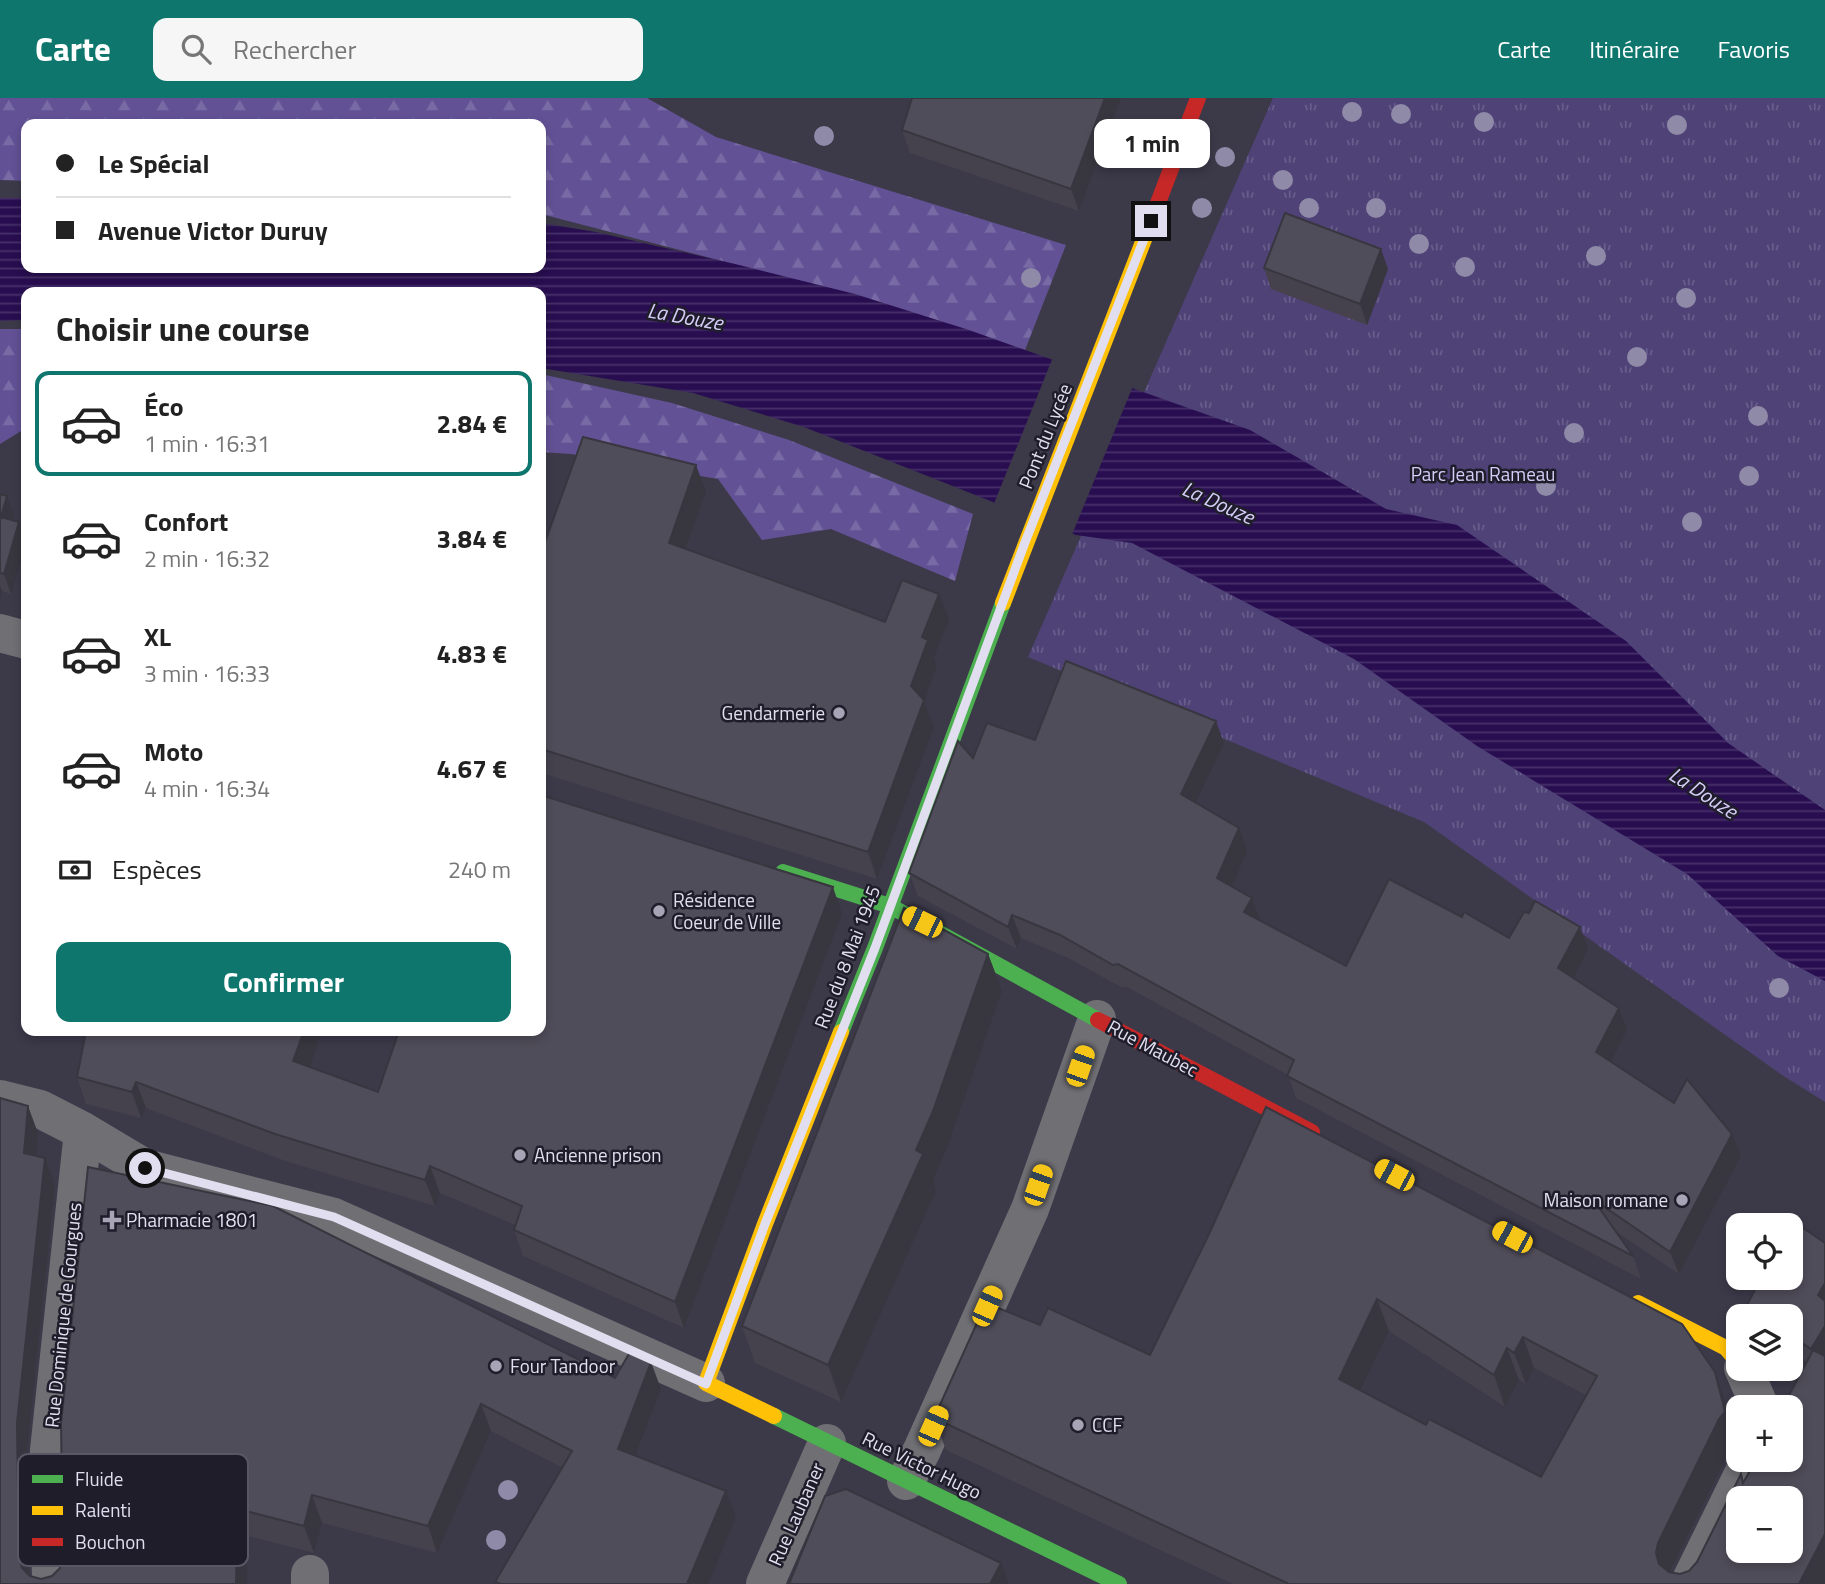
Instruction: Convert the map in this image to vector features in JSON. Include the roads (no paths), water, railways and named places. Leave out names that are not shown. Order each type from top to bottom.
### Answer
[{"type":"main road","name":"Pont du Lycée","points":[[1024,545],[1105,343],[1198,98]]},
{"type":"main road","name":"Rue du 8 Mai 1945","points":[[706,1384],[765,1224],[890,906],[1024,545]]},
{"type":"main road","name":"Rue Maubec","points":[[763,866],[890,906],[1325,1139]]},
{"type":"main road","points":[[1629,1298],[1726,1349]]},
{"type":"main road","name":"Rue Victor Hugo","points":[[706,1384],[1102,1580]]},
{"type":"street","points":[[0,633],[21,639]]},
{"type":"street","points":[[906,1481],[1030,1209],[1097,1018]]},
{"type":"street","points":[[0,1099],[40,1109],[145,1168],[334,1217],[706,1384]]},
{"type":"street","name":"Rue Dominique de Gourgues","points":[[49,1454],[83,1131]]},
{"type":"street","name":"Rue Laubaner","points":[[765,1584],[827,1443]]},
{"type":"street","points":[[1689,1584],[1744,1472]]},
{"type":"street","name":"Rue Dominique de Gourgues","points":[[51,1566],[51,1584]]},
{"type":"water","name":"La Douze","points":[[0,198],[21,198],[21,273],[546,273],[546,224],[596,232],[855,294],[969,330],[1250,430],[1386,509],[1457,525],[1626,641],[1728,743],[1825,810],[1825,981],[1778,956],[1687,874],[1477,746],[1354,659],[1132,543],[1076,535],[804,427],[693,393],[546,369],[546,287],[21,287],[21,320],[0,321]]},
{"type":"place","name":"Gendarmerie","points":[[839,713]]},
{"type":"place","name":"Résidence Coeur de Ville","points":[[659,911]]},
{"type":"place","name":"Ancienne prison","points":[[520,1155]]},
{"type":"place","name":"Maison romane","points":[[1682,1200]]},
{"type":"place","name":"Pharmacie 1801","points":[[112,1220]]},
{"type":"place","name":"Four Tandoor","points":[[496,1366]]},
{"type":"place","name":"CCF","points":[[1078,1425]]},
{"type":"park label","name":"Parc Jean Rameau","points":[[1483,474]]}]
